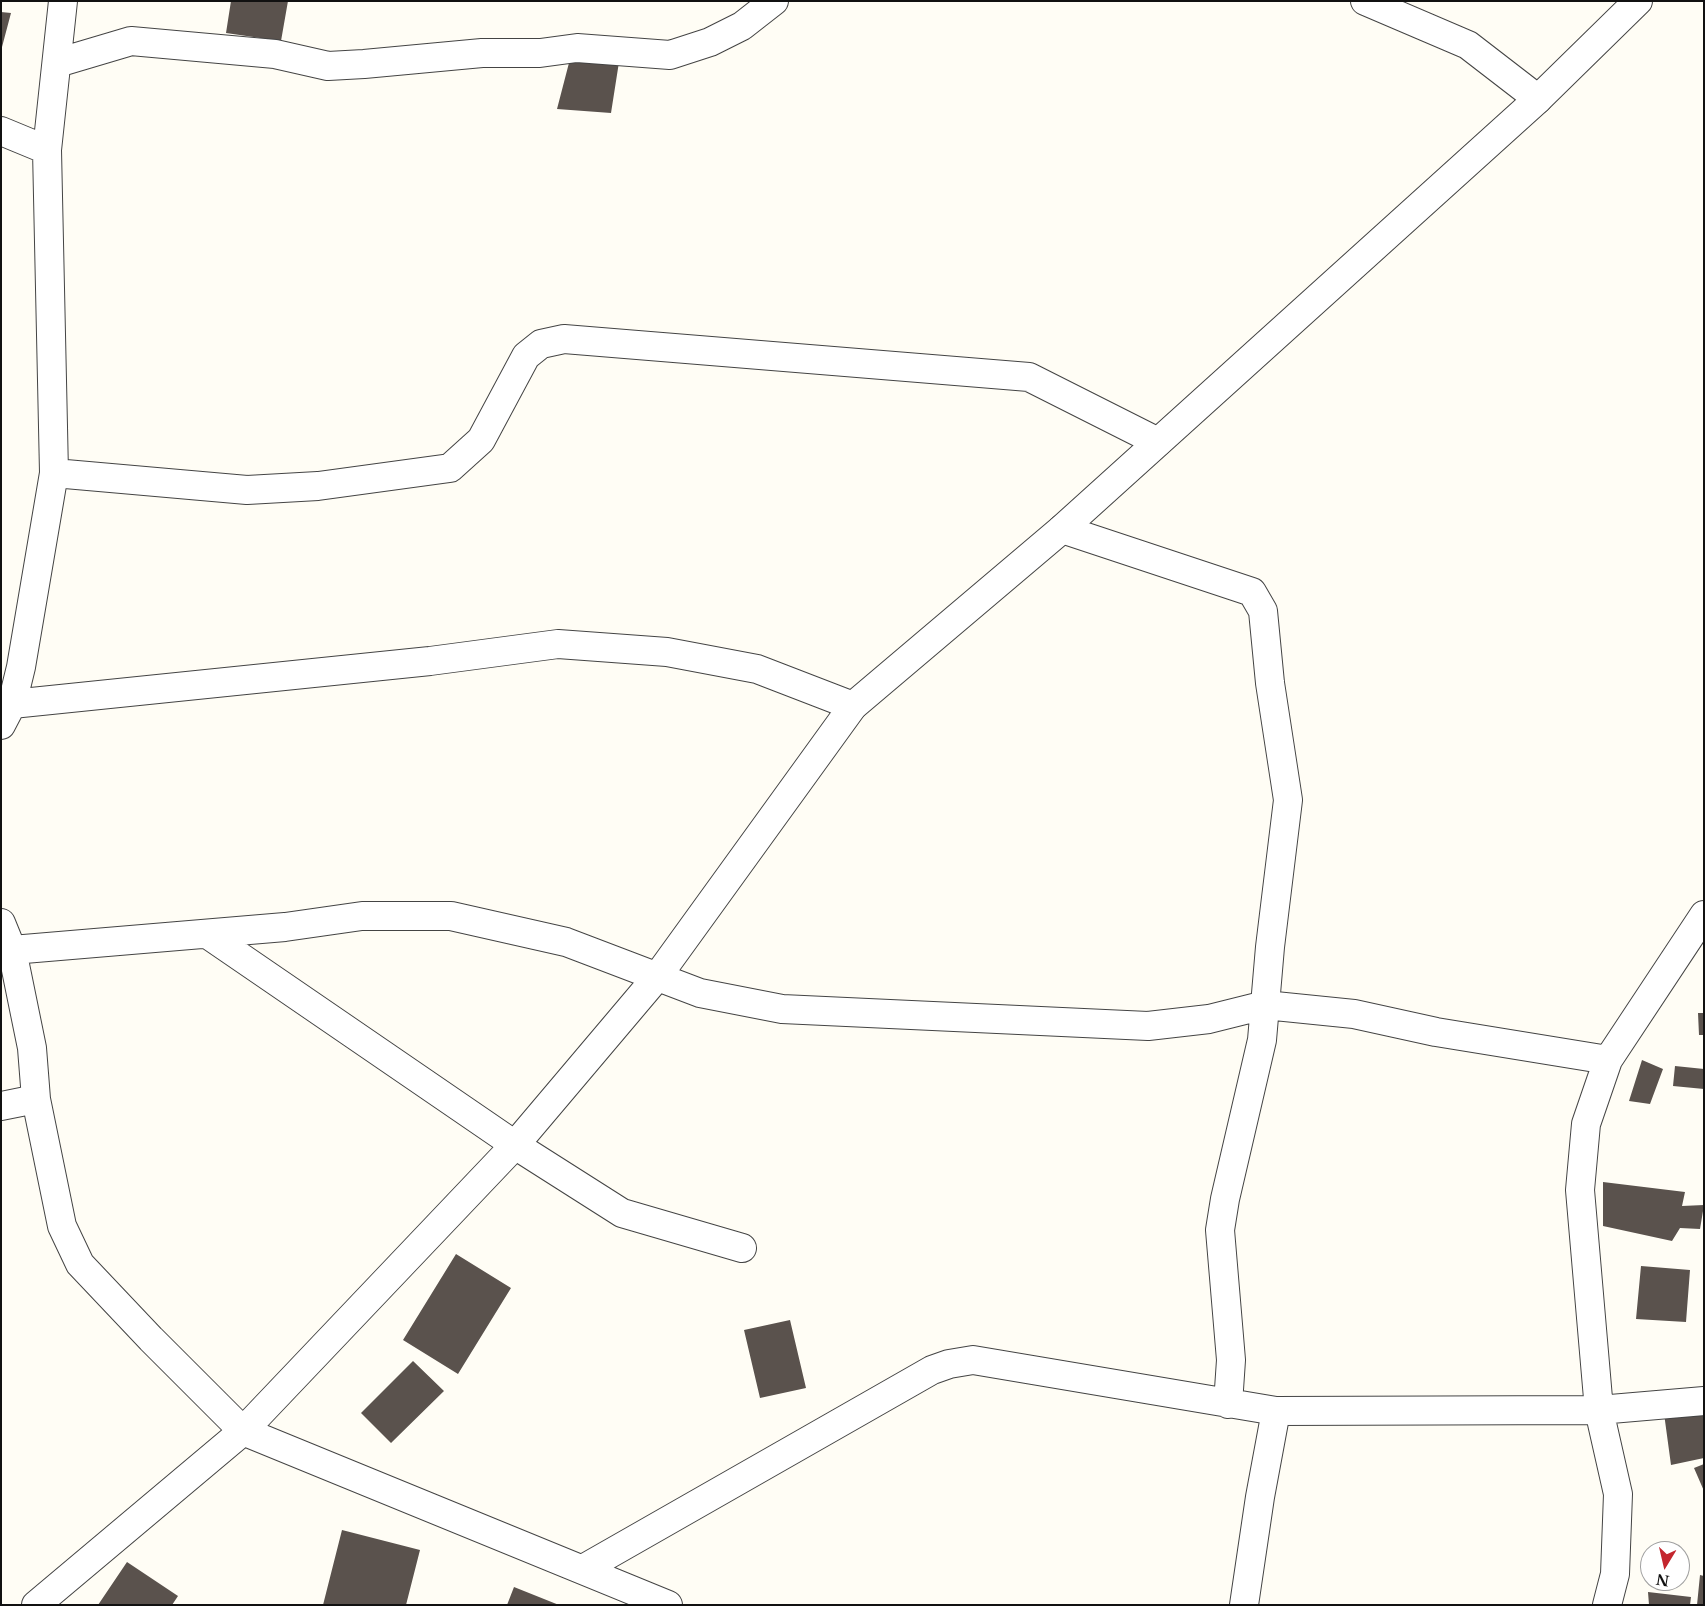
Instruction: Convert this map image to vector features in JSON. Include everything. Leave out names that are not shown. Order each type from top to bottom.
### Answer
[{"type":"street","points":[[63,1],[46,150],[54,473],[21,667],[7,714],[558,644],[667,652],[758,669],[853,706]]},
{"type":"street","points":[[57,63],[131,41],[275,54],[328,66],[482,52],[540,53],[577,48],[670,56],[710,42],[742,26],[774,1]]},
{"type":"street","points":[[1366,1],[1468,45],[1538,98]]},
{"type":"street","points":[[36,1605],[243,1431],[515,1145],[657,977],[853,706],[1062,529],[1538,98],[1638,1]]},
{"type":"street","points":[[1,131],[46,150]]},
{"type":"street","points":[[54,473],[247,490],[318,486],[450,468],[481,440],[526,356],[541,344],[564,339],[1029,377],[1158,442]]},
{"type":"street","points":[[1062,529],[1252,592],[1264,611],[1270,683],[1288,800],[1270,946],[1262,1040],[1225,1199],[1220,1230],[1231,1360],[1228,1404]]},
{"type":"street","points":[[1607,1605],[1615,1574],[1618,1494],[1599,1410],[1580,1190],[1586,1124],[1608,1060],[1704,915]]},
{"type":"street","points":[[12,950],[285,927],[362,916],[451,916],[566,942],[700,993],[782,1009],[1148,1026],[1209,1019],[1265,1005],[1354,1014],[1436,1032],[1608,1060]]},
{"type":"street","points":[[1,923],[12,950],[32,1048],[36,1099],[62,1226],[80,1264],[150,1339],[243,1431],[583,1569],[637,1599],[668,1605]]},
{"type":"street","points":[[207,934],[515,1145],[622,1213],[742,1248]]},
{"type":"street","points":[[1,1106],[36,1099]]},
{"type":"street","points":[[583,1569],[923,1375],[949,1364],[973,1360],[1276,1411],[1599,1410],[1704,1401]]},
{"type":"street","points":[[1244,1605],[1260,1497],[1276,1411]]},
{"type":"building","points":[[231,1],[288,1],[281,41],[226,33]]},
{"type":"building","points":[[1,12],[11,13],[2,47],[1,47]]},
{"type":"building","points":[[570,59],[619,62],[611,113],[557,109]]},
{"type":"building","points":[[1698,1013],[1704,1013],[1704,1035],[1699,1035]]},
{"type":"building","points":[[1642,1060],[1663,1069],[1650,1104],[1629,1101]]},
{"type":"building","points":[[1675,1066],[1704,1069],[1704,1089],[1673,1086]]},
{"type":"building","points":[[1603,1182],[1685,1192],[1682,1206],[1704,1205],[1700,1229],[1680,1228],[1672,1241],[1603,1226]]},
{"type":"building","points":[[456,1254],[511,1288],[458,1374],[403,1340]]},
{"type":"building","points":[[1641,1266],[1690,1270],[1686,1322],[1636,1319]]},
{"type":"building","points":[[790,1320],[806,1388],[760,1398],[744,1330]]},
{"type":"building","points":[[413,1361],[444,1391],[391,1443],[361,1413]]},
{"type":"building","points":[[1704,1404],[1704,1458],[1671,1465],[1663,1406]]},
{"type":"building","points":[[1704,1464],[1704,1491],[1694,1468]]},
{"type":"building","points":[[342,1530],[420,1550],[406,1605],[323,1605]]},
{"type":"building","points":[[127,1562],[178,1596],[172,1605],[98,1605]]},
{"type":"building","points":[[1700,1575],[1704,1576],[1704,1605],[1697,1605]]},
{"type":"building","points":[[514,1587],[559,1605],[507,1605]]},
{"type":"building","points":[[1648,1592],[1691,1597],[1690,1605],[1649,1605]]}]
